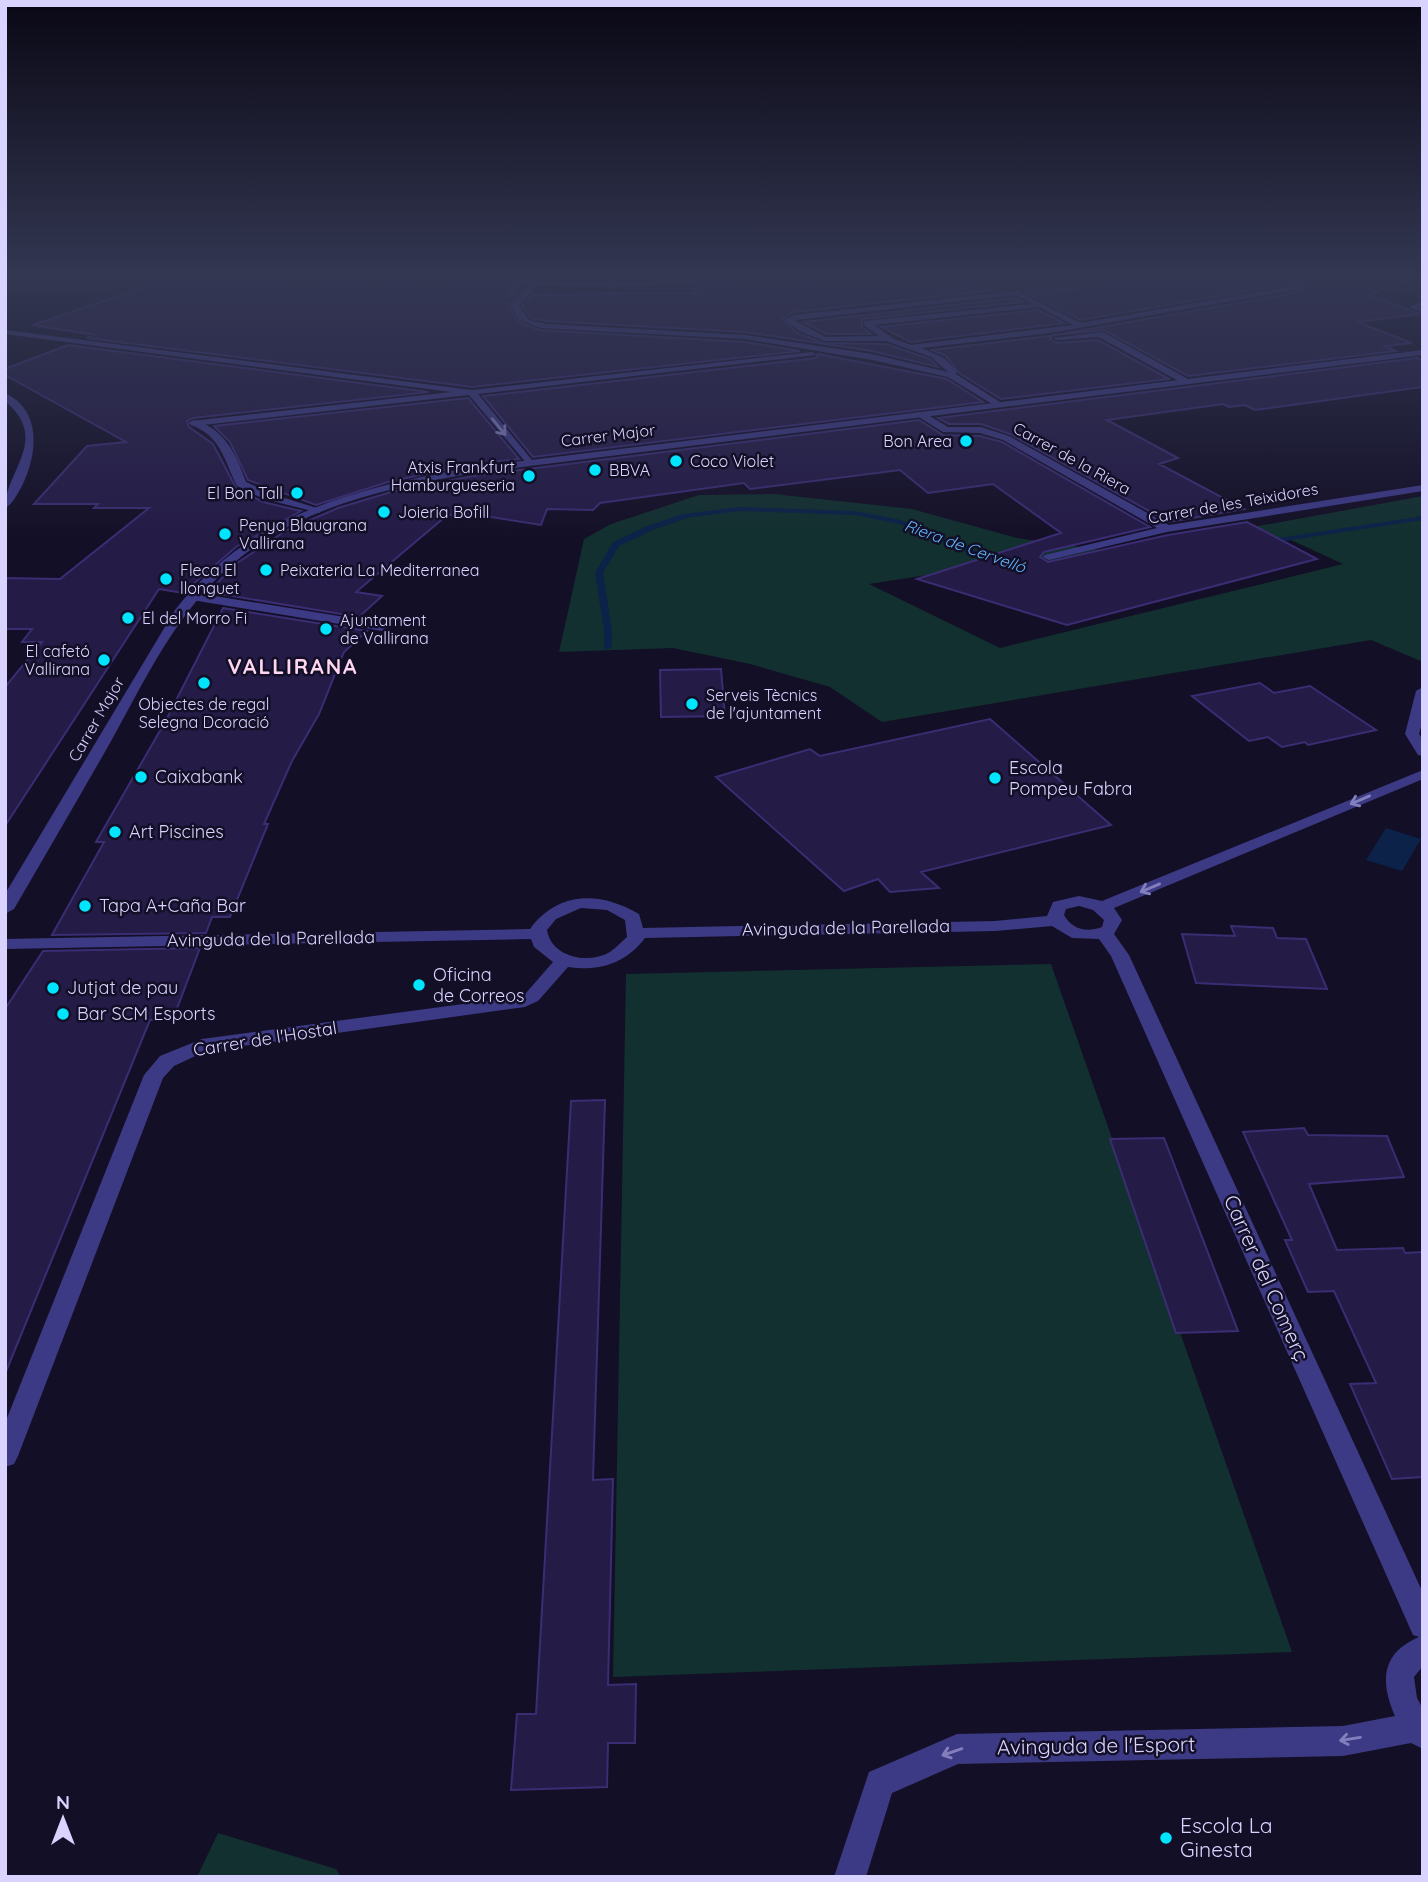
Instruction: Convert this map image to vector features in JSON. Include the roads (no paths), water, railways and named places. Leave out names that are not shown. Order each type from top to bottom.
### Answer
[{"type":"street","points":[[275,367],[471,392],[528,462]]},
{"type":"street","points":[[316,511],[262,495],[241,484],[223,442],[208,426],[194,423],[699,367]]},
{"type":"street","points":[[916,367],[951,375],[997,404]]},
{"type":"street","points":[[950,367],[953,371],[951,375]]},
{"type":"street","points":[[1159,367],[1185,381]]},
{"type":"street","name":"Carrer Major","points":[[5,909],[190,597],[232,556],[255,541],[316,511],[431,477],[528,462],[1301,367]]},
{"type":"street","points":[[5,396],[20,407],[28,419],[30,430],[26,467],[18,487],[5,505]]},
{"type":"street","name":"Carrer de la Riera","points":[[920,414],[946,430],[981,430],[1006,438],[1167,529]]},
{"type":"street","name":"Carrer de les Teixidores","points":[[1049,557],[1167,529],[1423,488]]},
{"type":"street","points":[[190,597],[382,627]]},
{"type":"street","points":[[1423,691],[1412,734],[1423,752]]},
{"type":"street","points":[[1102,907],[1113,920],[1104,933],[1073,933],[1056,920],[1059,906],[1071,901],[1102,907],[1423,774]]},
{"type":"street","points":[[579,903],[596,903],[624,911],[633,918],[637,933],[630,947],[619,956],[588,964],[564,961],[545,951],[538,942],[537,934],[541,922],[551,914],[579,903]]},
{"type":"street","name":"Avinguda de la Parellada","points":[[637,933],[995,926],[1056,920]]},
{"type":"street","name":"Carrer del Comerç","points":[[1104,933],[1124,965],[1423,1625]]},
{"type":"street","name":"Avinguda de la Parellada","points":[[5,944],[537,934]]},
{"type":"street","name":"Carrer de l'Hostal","points":[[5,1456],[155,1075],[167,1061],[202,1045],[518,1003],[532,997],[564,961]]},
{"type":"street","points":[[1420,1730],[1405,1709],[1398,1682],[1406,1660],[1423,1650]]},
{"type":"street","name":"Avinguda de l'Esport","points":[[850,1877],[880,1783],[957,1749],[1343,1741],[1420,1730]]},
{"type":"water","points":[[1386,828],[1421,839],[1402,871],[1366,860]]},
{"type":"waterway","name":"Riera de Cervelló","points":[[607,647],[608,631],[599,573],[616,544],[650,528],[686,516],[739,509],[855,513],[901,522],[1003,564]]},
{"type":"waterway","name":"Riera de Cervelló","points":[[1265,542],[1423,518]]},
{"type":"place","name":"Bon Area","points":[[966,441]]},
{"type":"place","name":"Coco Violet","points":[[676,461]]},
{"type":"place","name":"BBVA","points":[[595,470]]},
{"type":"place","name":"Atxis Frankfurt Hamburgueseria","points":[[529,476]]},
{"type":"place","name":"El Bon Tall","points":[[297,493]]},
{"type":"place","name":"Joieria Bofill","points":[[384,512]]},
{"type":"place","name":"Penya Blaugrana Vallirana","points":[[225,534]]},
{"type":"place","name":"Peixateria La Mediterranea","points":[[266,570]]},
{"type":"place","name":"Fleca El llonguet","points":[[166,579]]},
{"type":"place","name":"El del Morro Fi","points":[[128,618]]},
{"type":"place","name":"Ajuntament de Vallirana","points":[[326,629]]},
{"type":"place","name":"El cafetó Vallirana","points":[[104,660]]},
{"type":"place","name":"Objectes de regal Selegna Dcoració","points":[[204,683]]},
{"type":"place","name":"Serveis Tècnics de l'ajuntament","points":[[692,704]]},
{"type":"place","name":"Caixabank","points":[[141,777]]},
{"type":"place","name":"Escola Pompeu Fabra","points":[[995,778]]},
{"type":"place","name":"Art Piscines","points":[[115,832]]},
{"type":"place","name":"Tapa A+Caña Bar","points":[[85,906]]},
{"type":"place","name":"Oficina de Correos","points":[[419,985]]},
{"type":"place","name":"Jutjat de pau","points":[[53,988]]},
{"type":"place","name":"Bar SCM Esports","points":[[63,1014]]},
{"type":"place","name":"Escola La Ginesta","points":[[1166,1838]]},
{"type":"district","name":"VALLIRANA","points":[[293,667]]}]
